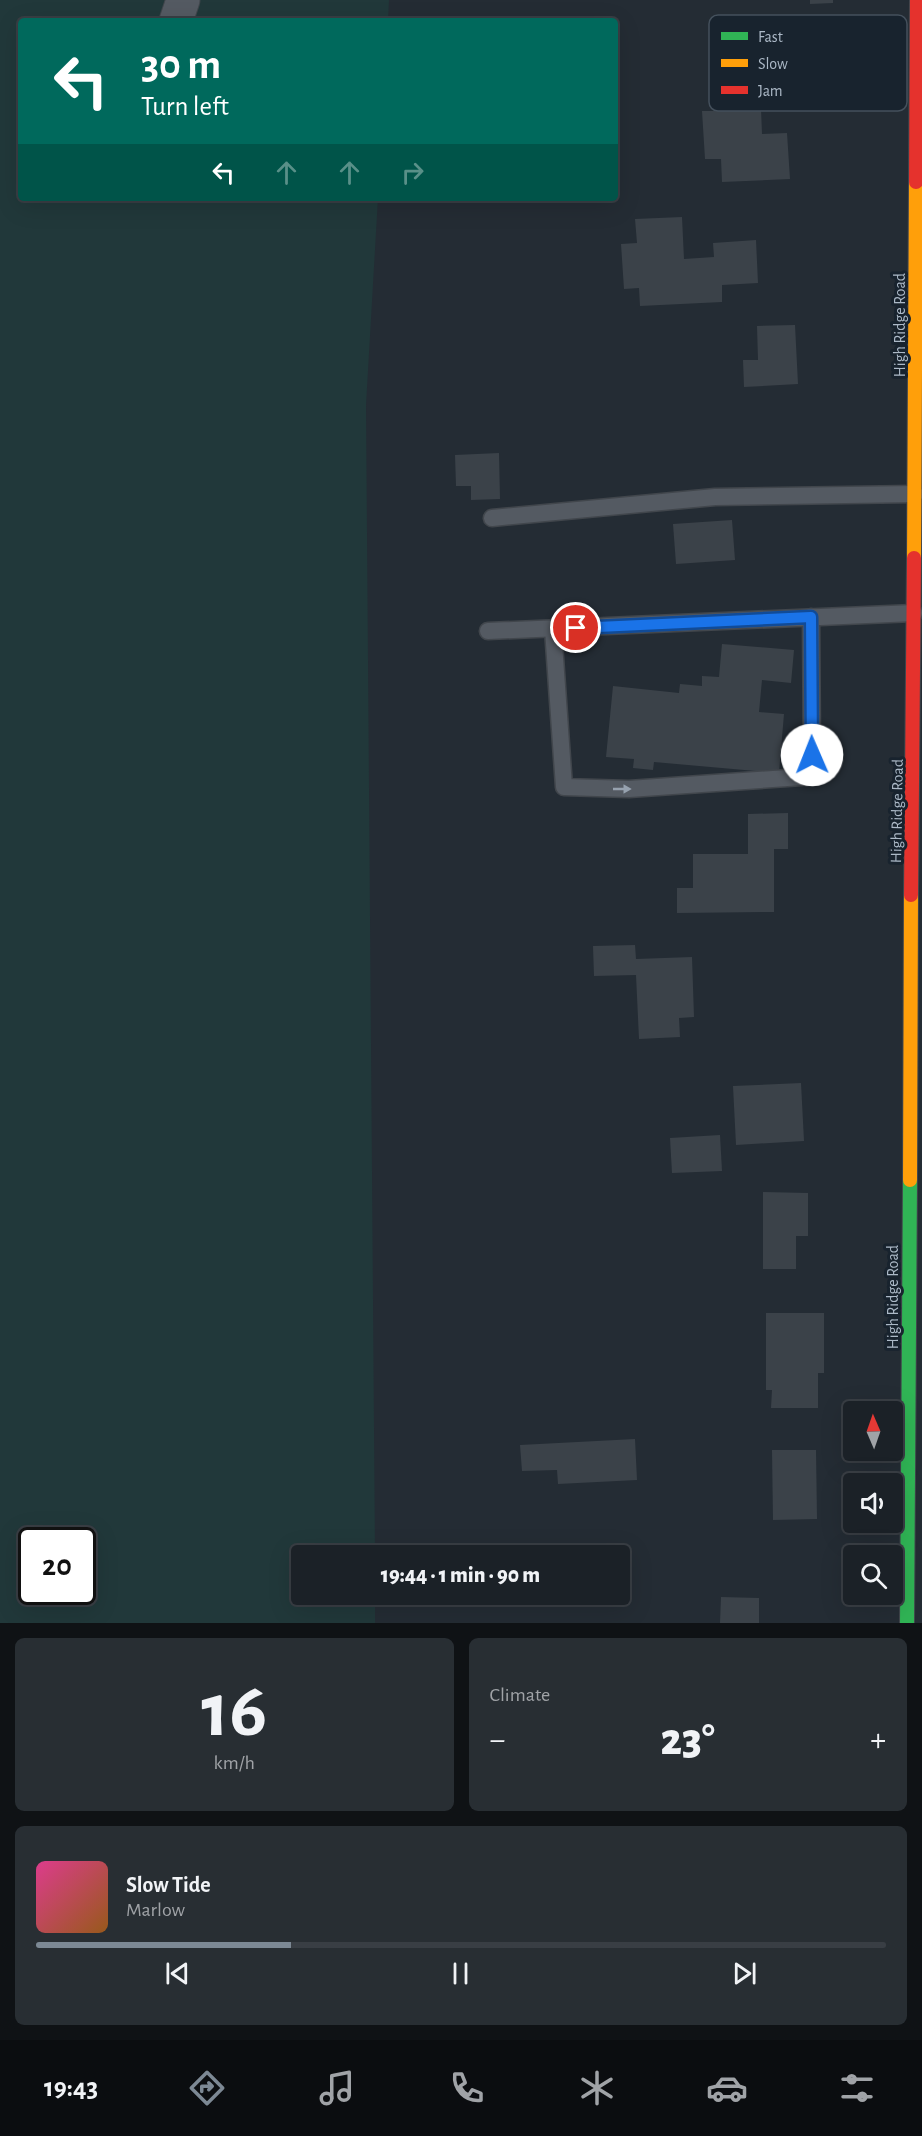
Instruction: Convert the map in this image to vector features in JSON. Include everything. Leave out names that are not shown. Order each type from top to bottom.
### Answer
[{"type":"street","points":[[177,18],[183,0]]},
{"type":"street","name":"High Ridge Road","points":[[907,1623],[915,1430],[918,804],[914,613],[917,0]]},
{"type":"lane","points":[[492,518],[716,497],[915,494]]},
{"type":"lane","points":[[488,631],[914,613]]},
{"type":"lane","points":[[553,629],[564,787],[629,789],[802,777],[808,771],[812,755],[811,617]]},
{"type":"green space","points":[[0,0],[389,0],[388,18],[18,18],[18,201],[378,201],[366,405],[375,1545],[291,1545],[291,1605],[375,1605],[375,1623],[0,1623]]},
{"type":"building","points":[[810,0],[833,0],[833,3],[810,4]]},
{"type":"building","points":[[702,111],[761,111],[762,134],[787,133],[790,179],[722,182],[721,159],[705,159]]},
{"type":"building","points":[[682,217],[684,259],[714,257],[713,243],[756,240],[758,283],[722,285],[722,302],[640,306],[639,288],[624,289],[621,244],[637,243],[635,219]]},
{"type":"building","points":[[795,325],[798,384],[744,387],[743,360],[758,360],[757,326]]},
{"type":"building","points":[[499,453],[500,499],[471,500],[471,486],[456,486],[455,455]]},
{"type":"building","points":[[732,520],[735,560],[676,564],[673,524]]},
{"type":"building","points":[[722,644],[794,650],[791,683],[762,680],[759,712],[784,714],[779,773],[654,762],[653,770],[633,768],[634,759],[606,757],[613,686],[679,693],[680,684],[702,686],[702,676],[719,677]]},
{"type":"building","points":[[788,813],[788,849],[774,849],[774,912],[677,913],[677,888],[693,888],[693,854],[748,854],[748,814]]},
{"type":"building","points":[[635,945],[636,959],[692,957],[694,1017],[679,1018],[680,1037],[639,1039],[636,975],[594,976],[593,946]]},
{"type":"building","points":[[801,1083],[804,1141],[736,1145],[733,1086]]},
{"type":"building","points":[[720,1135],[722,1171],[672,1173],[670,1138]]},
{"type":"building","points":[[763,1192],[808,1193],[808,1236],[796,1236],[796,1269],[763,1269]]},
{"type":"building","points":[[766,1313],[824,1313],[824,1373],[818,1373],[818,1408],[771,1408],[772,1390],[766,1390]]},
{"type":"building","points":[[635,1439],[637,1480],[558,1484],[557,1470],[522,1471],[520,1445]]},
{"type":"building","points":[[772,1450],[816,1450],[817,1519],[773,1520]]},
{"type":"building","points":[[721,1597],[759,1598],[759,1623],[720,1623]]},
{"type":"traffic: fast","points":[[907,1623],[910,1180]]},
{"type":"traffic: slow","points":[[914,558],[916,182]]},
{"type":"traffic: slow","points":[[910,1180],[911,895]]},
{"type":"traffic: jam","points":[[916,182],[917,0]]},
{"type":"traffic: jam","points":[[911,895],[914,558]]},
{"type":"route","points":[[576,628],[811,617],[812,755]]}]
